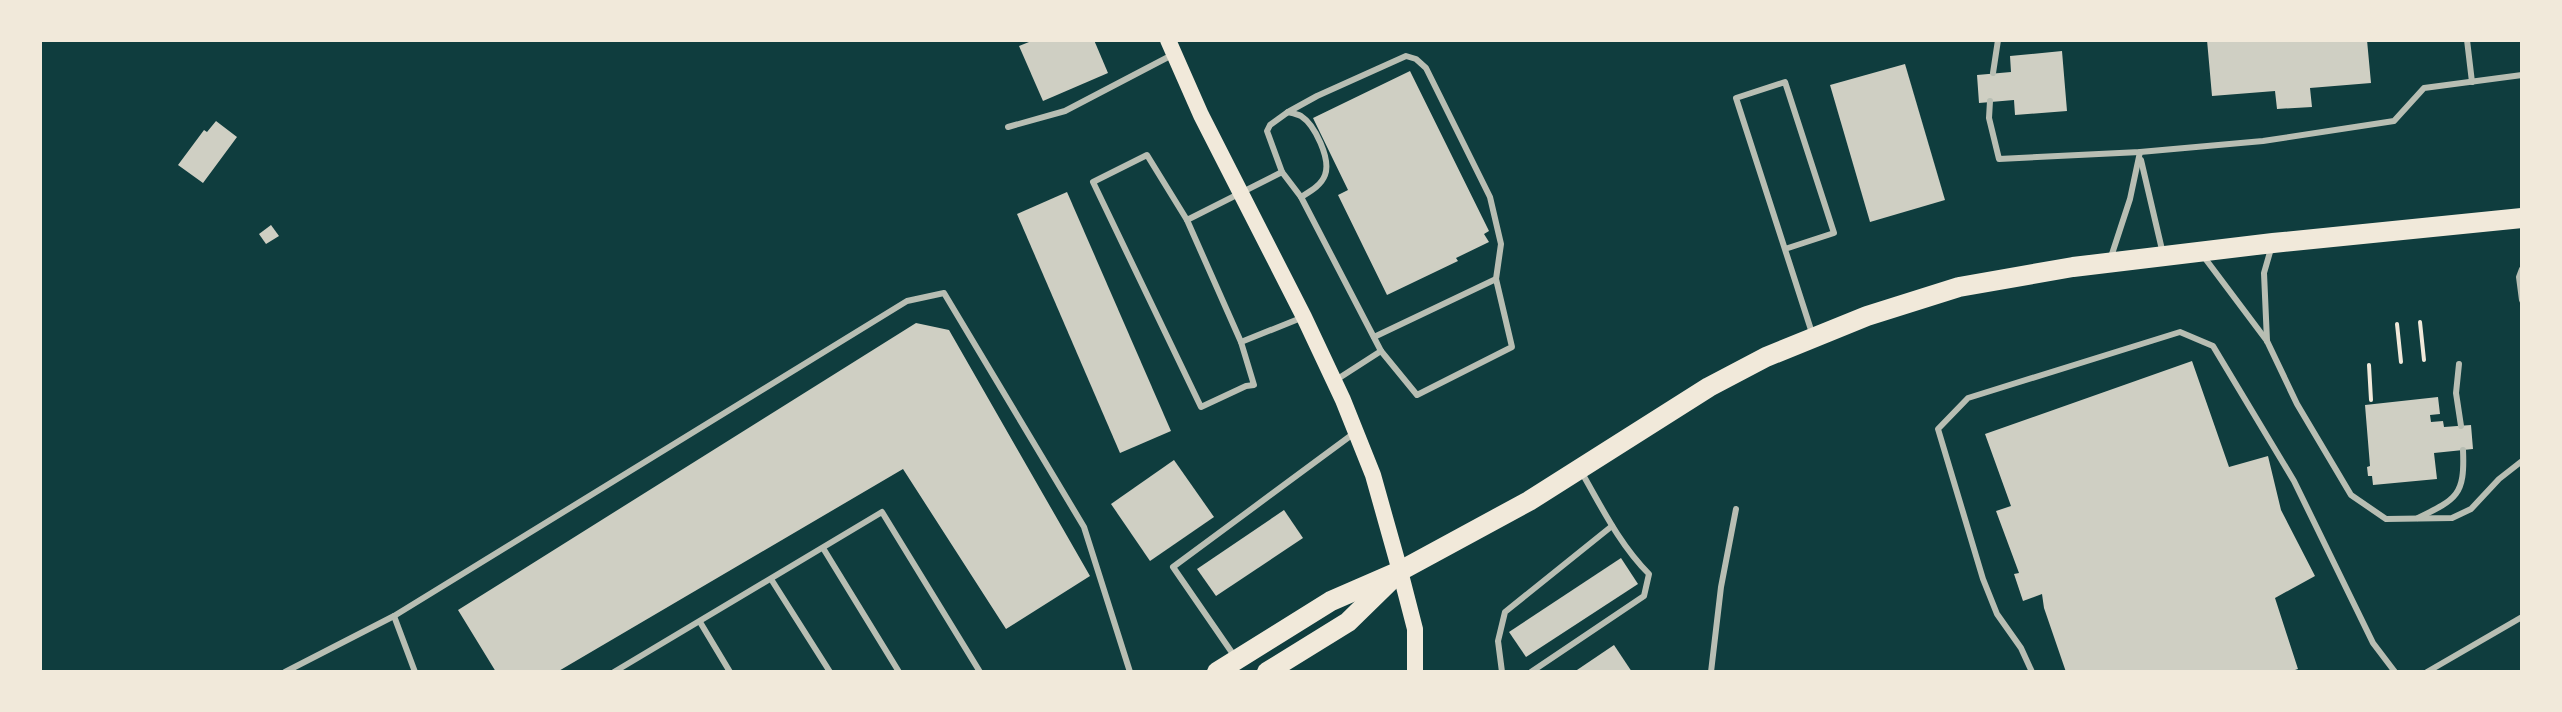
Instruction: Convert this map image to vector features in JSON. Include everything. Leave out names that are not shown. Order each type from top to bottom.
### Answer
[{"type":"main road","points":[[1171,47],[1240,193],[1304,317],[1373,475],[1415,629],[1415,672]]},
{"type":"main road","points":[[1217,672],[1331,601],[1400,571],[1529,501],[1709,387],[1813,337],[1867,316],[1959,287],[2034,273],[2273,243],[2522,218]]},
{"type":"main road","points":[[1267,672],[1348,622],[1400,571]]},
{"type":"lane","points":[[1993,73],[1998,40]]},
{"type":"lane","points":[[2467,40],[2472,82]]},
{"type":"lane","points":[[1008,127],[1065,111],[1171,47]]},
{"type":"lane","points":[[1406,56],[1416,59],[1426,68],[1490,197],[1501,244],[1496,279],[1512,347],[1417,395],[1381,351],[1301,197],[1282,172],[1267,131],[1270,125],[1317,96],[1406,56]]},
{"type":"lane","points":[[1990,101],[1989,118],[1999,159],[2140,152],[2263,141],[2394,121],[2424,88],[2522,75]]},
{"type":"lane","points":[[1785,249],[1834,233],[1785,82],[1736,98],[1813,337]]},
{"type":"lane","points":[[1288,112],[1301,116],[1313,130],[1326,162],[1325,176],[1315,188],[1301,197]]},
{"type":"lane","points":[[2140,152],[2143,179],[2164,256]]},
{"type":"lane","points":[[2109,263],[2130,199],[2140,152]]},
{"type":"lane","points":[[1147,155],[1187,220],[1241,342],[1254,385],[1201,407],[1093,182],[1147,155]]},
{"type":"lane","points":[[1187,220],[1282,172]]},
{"type":"lane","points":[[2267,341],[2264,273],[2273,243]]},
{"type":"lane","points":[[2201,252],[2267,341],[2297,404],[2351,495],[2386,519],[2452,518],[2471,509],[2499,479],[2522,461]]},
{"type":"lane","points":[[2522,269],[2519,277],[2522,300]]},
{"type":"lane","points":[[1374,337],[1496,279]]},
{"type":"lane","points":[[285,672],[394,616],[907,301],[944,293],[1084,527],[1130,672]]},
{"type":"lane","points":[[1241,342],[1304,317]]},
{"type":"lane","points":[[2032,672],[2021,648],[1997,614],[1983,579],[1938,429],[1968,398],[2180,332],[2213,346],[2294,481],[2373,643],[2395,672]]},
{"type":"lane","points":[[1334,381],[1381,351]]},
{"type":"lane","points":[[2459,364],[2456,393],[2461,426]]},
{"type":"lane","points":[[1237,660],[1173,567],[1356,432]]},
{"type":"lane","points":[[2414,520],[2440,507],[2460,491],[2464,477],[2463,450]]},
{"type":"lane","points":[[1531,672],[1644,596],[1649,574],[1635,560],[1612,526],[1580,469]]},
{"type":"lane","points":[[1711,672],[1721,587],[1736,509]]},
{"type":"lane","points":[[614,672],[882,512],[980,672]]},
{"type":"lane","points":[[1502,672],[1498,641],[1505,612],[1612,526]]},
{"type":"lane","points":[[823,548],[899,672]]},
{"type":"lane","points":[[771,579],[830,672]]},
{"type":"lane","points":[[394,616],[415,672]]},
{"type":"lane","points":[[2427,672],[2522,617]]},
{"type":"lane","points":[[700,622],[730,672]]},
{"type":"lane","points":[[629,664],[634,672]]},
{"type":"path","points":[[2420,322],[2424,360]]},
{"type":"path","points":[[2397,324],[2401,362]]},
{"type":"path","points":[[2369,365],[2371,400]]},
{"type":"building","points":[[1034,40],[1094,40],[1108,73],[1043,101],[1019,46]]},
{"type":"building","points":[[2207,40],[2367,40],[2371,83],[2310,88],[2312,107],[2277,109],[2275,91],[2212,96]]},
{"type":"building","points":[[2062,51],[2067,111],[2015,115],[2014,100],[1979,103],[1977,75],[2011,72],[2010,56]]},
{"type":"building","points":[[1905,64],[1945,200],[1870,222],[1830,85]]},
{"type":"building","points":[[1410,71],[1489,231],[1484,234],[1489,242],[1456,258],[1458,261],[1387,295],[1338,195],[1348,190],[1313,118]]},
{"type":"building","points":[[216,121],[237,137],[203,183],[178,165],[204,130],[207,132]]},
{"type":"building","points":[[1067,192],[1171,431],[1120,453],[1017,214]]},
{"type":"building","points":[[271,225],[279,236],[266,244],[259,234]]},
{"type":"building","points":[[916,323],[949,330],[1090,576],[1006,629],[903,469],[557,672],[496,672],[458,610]]},
{"type":"building","points":[[2192,361],[2229,467],[2268,456],[2281,510],[2315,576],[2275,598],[2298,669],[2289,672],[2066,672],[2042,594],[2023,601],[2014,574],[2019,573],[1996,511],[2011,506],[1985,434]]},
{"type":"building","points":[[2438,397],[2440,414],[2430,415],[2431,422],[2443,421],[2444,427],[2471,425],[2473,449],[2434,453],[2437,479],[2373,485],[2367,467],[2370,466],[2365,405]]},
{"type":"building","points":[[1174,460],[1214,517],[1150,561],[1111,504]]},
{"type":"building","points":[[1284,510],[1303,538],[1216,596],[1197,569]]},
{"type":"building","points":[[1621,558],[1638,584],[1526,657],[1509,632]]},
{"type":"building","points":[[1614,645],[1632,672],[1574,672]]}]
